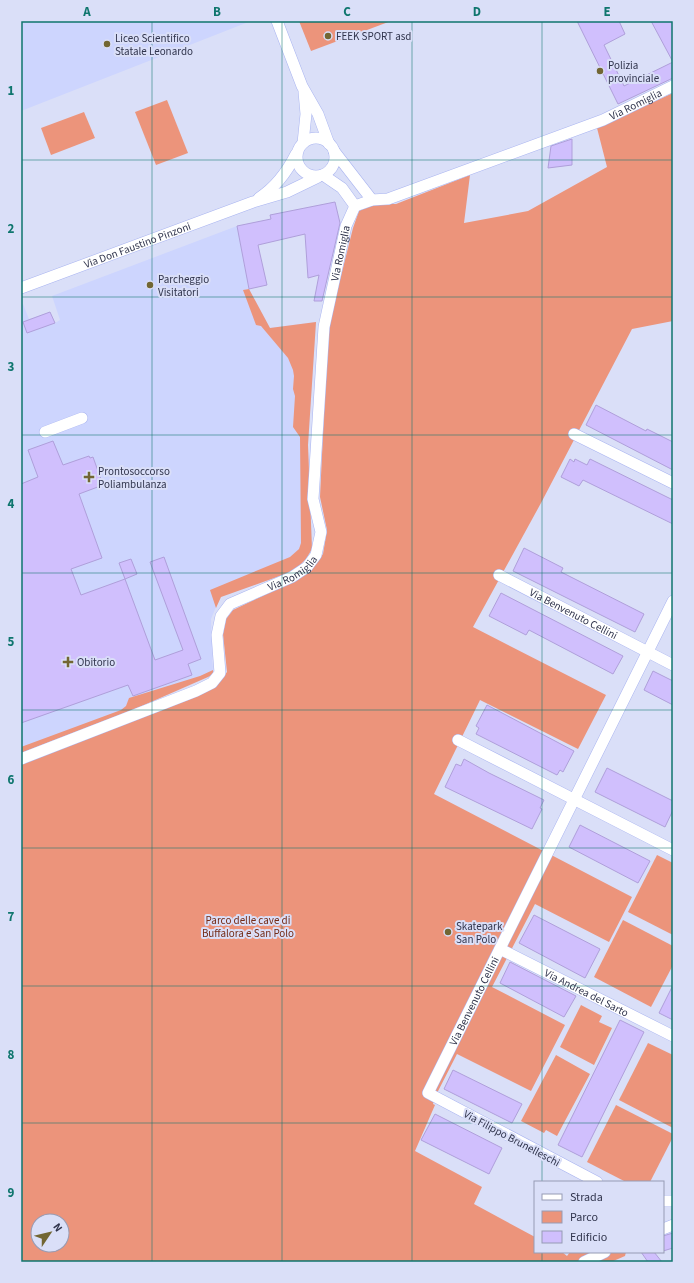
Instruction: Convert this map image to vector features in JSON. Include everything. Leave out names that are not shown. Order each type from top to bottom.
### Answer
[{"type":"street","points":[[277,21],[302,86],[318,114],[332,148],[334,163],[332,168],[321,176]]},
{"type":"street","points":[[302,86],[306,114],[303,143],[297,153],[298,165],[306,174],[321,176],[342,188],[355,206]]},
{"type":"street","name":"Via Romiglia","points":[[21,760],[196,691],[212,683],[220,673],[217,635],[220,616],[230,604],[292,577],[307,566],[316,555],[321,532],[313,499],[324,328],[346,226],[355,206],[372,200],[388,200],[603,120],[673,86]]},
{"type":"street","points":[[303,143],[314,138],[320,138],[332,148],[372,200]]},
{"type":"street","name":"Via Don Faustino Pinzoni","points":[[253,202],[275,186],[284,176],[297,153]]},
{"type":"street","name":"Via Don Faustino Pinzoni","points":[[21,288],[253,202],[287,192],[321,176]]},
{"type":"street","points":[[45,432],[82,418]]},
{"type":"street","points":[[574,434],[673,484]]},
{"type":"street","name":"Via Benvenuto Cellini","points":[[499,575],[648,652]]},
{"type":"street","name":"Via Benvenuto Cellini","points":[[428,1093],[673,601]]},
{"type":"street","points":[[648,652],[673,665]]},
{"type":"street","points":[[458,740],[673,850]]},
{"type":"street","name":"Via Andrea del Sarto","points":[[500,949],[673,1036]]},
{"type":"street","name":"Via Filippo Brunelleschi","points":[[428,1093],[595,1181]]},
{"type":"street","points":[[584,1262],[603,1253]]},
{"type":"shaded area","name":"Liceo Scientifico Statale Leonardo","points":[[21,21],[251,21],[21,111]]},
{"type":"shaded area","points":[[237,226],[249,289],[270,328],[316,322],[308,445],[312,549],[288,573],[220,597],[211,619],[213,674],[21,753],[21,305],[23,304],[29,319],[50,312],[55,323],[60,320],[52,296]]},
{"type":"green space","name":"FEEK SPORT asd","points":[[299,21],[391,21],[311,51]]},
{"type":"green space","name":"Parco delle cave di Buffalora e San Polo","points":[[673,93],[673,321],[632,329],[541,503],[473,627],[606,695],[578,749],[480,700],[434,794],[632,897],[609,942],[535,904],[492,987],[565,1025],[531,1091],[457,1054],[435,1097],[433,1104],[435,1105],[415,1151],[482,1187],[474,1204],[534,1236],[534,1253],[563,1253],[567,1256],[569,1253],[626,1253],[625,1256],[611,1262],[21,1262],[21,764],[216,686],[227,672],[223,634],[226,619],[233,610],[310,572],[323,554],[327,530],[320,497],[328,328],[353,228],[359,211],[373,204],[396,204],[470,175],[464,223],[528,211],[607,167],[597,128]]},
{"type":"green space","points":[[167,100],[188,153],[156,165],[135,112]]},
{"type":"green space","points":[[84,112],[95,138],[51,155],[41,128]]},
{"type":"green space","points":[[249,289],[270,328],[316,322],[308,445],[312,549],[306,559],[299,566],[288,573],[221,597],[216,608],[210,590],[290,557],[299,549],[301,543],[300,437],[293,427],[295,396],[293,389],[293,370],[288,358],[261,326],[256,325],[243,290]]},
{"type":"green space","points":[[213,670],[213,674],[208,677],[135,709],[21,753],[21,747],[121,710],[126,706],[129,698],[200,676]]},
{"type":"green space","points":[[657,855],[673,863],[673,935],[628,912]]},
{"type":"green space","points":[[623,920],[673,946],[673,965],[651,1007],[594,977]]},
{"type":"green space","points":[[581,1005],[602,1016],[599,1022],[612,1028],[594,1065],[560,1047]]},
{"type":"green space","points":[[648,1043],[673,1055],[673,1128],[619,1100]]},
{"type":"green space","points":[[556,1055],[590,1074],[557,1136],[546,1130],[544,1133],[521,1121]]},
{"type":"green space","points":[[616,1105],[673,1134],[673,1137],[651,1181],[624,1181],[587,1162]]},
{"type":"building","points":[[577,21],[619,21],[625,34],[604,45],[624,86],[673,62],[673,78],[618,104]]},
{"type":"building","points":[[651,21],[673,21],[673,62]]},
{"type":"building","points":[[572,139],[572,165],[548,168],[551,146]]},
{"type":"building","points":[[335,202],[340,223],[322,301],[314,301],[319,275],[308,278],[305,234],[258,245],[267,285],[249,289],[237,226],[271,219],[270,215]]},
{"type":"building","points":[[50,312],[55,323],[27,333],[23,322]]},
{"type":"building","points":[[596,405],[646,431],[647,429],[673,442],[673,470],[586,425]]},
{"type":"building","points":[[53,441],[63,465],[89,456],[90,458],[93,457],[103,485],[79,494],[102,558],[71,569],[81,595],[125,579],[155,660],[183,650],[150,562],[164,557],[201,659],[188,664],[192,675],[133,696],[128,685],[21,723],[21,484],[38,477],[28,450]]},
{"type":"building","points":[[570,459],[574,462],[575,459],[587,465],[590,459],[673,500],[673,524],[583,480],[579,486],[561,477]]},
{"type":"building","points":[[524,548],[563,568],[561,572],[644,614],[635,632],[513,571]]},
{"type":"building","points":[[131,559],[137,574],[125,579],[119,563]]},
{"type":"building","points":[[501,593],[623,656],[613,674],[529,630],[526,635],[489,616]]},
{"type":"building","points":[[653,671],[673,681],[673,705],[644,690]]},
{"type":"building","points":[[487,705],[574,751],[563,772],[560,770],[557,775],[476,734],[479,728],[476,726]]},
{"type":"building","points":[[464,759],[544,800],[540,808],[542,809],[532,829],[445,787],[456,764],[461,766]]},
{"type":"building","points":[[607,768],[673,801],[673,810],[665,827],[595,792]]},
{"type":"building","points":[[580,825],[650,861],[638,883],[569,847]]},
{"type":"building","points":[[534,915],[600,949],[585,978],[519,943]]},
{"type":"building","points":[[510,962],[576,996],[564,1017],[500,983]]},
{"type":"building","points":[[673,985],[673,1020],[659,1013]]},
{"type":"building","points":[[620,1020],[644,1032],[582,1157],[558,1145]]},
{"type":"building","points":[[453,1070],[522,1104],[512,1123],[444,1089]]},
{"type":"building","points":[[435,1114],[502,1148],[489,1174],[421,1140]]},
{"type":"building","points":[[673,1233],[673,1248],[664,1251],[664,1236]]},
{"type":"building","points":[[642,1253],[655,1253],[662,1262],[648,1262]]},
{"type":"place","name":"FEEK SPORT asd","points":[[328,36]]},
{"type":"place","name":"Liceo Scientifico Statale Leonardo","points":[[107,44]]},
{"type":"place","name":"Polizia provinciale","points":[[600,71]]},
{"type":"place","name":"Parcheggio Visitatori","points":[[150,285]]},
{"type":"place","name":"Prontosoccorso Poliambulanza","points":[[89,477]]},
{"type":"place","name":"Obitorio","points":[[68,662]]},
{"type":"place","name":"Skatepark San Polo","points":[[448,932]]}]
